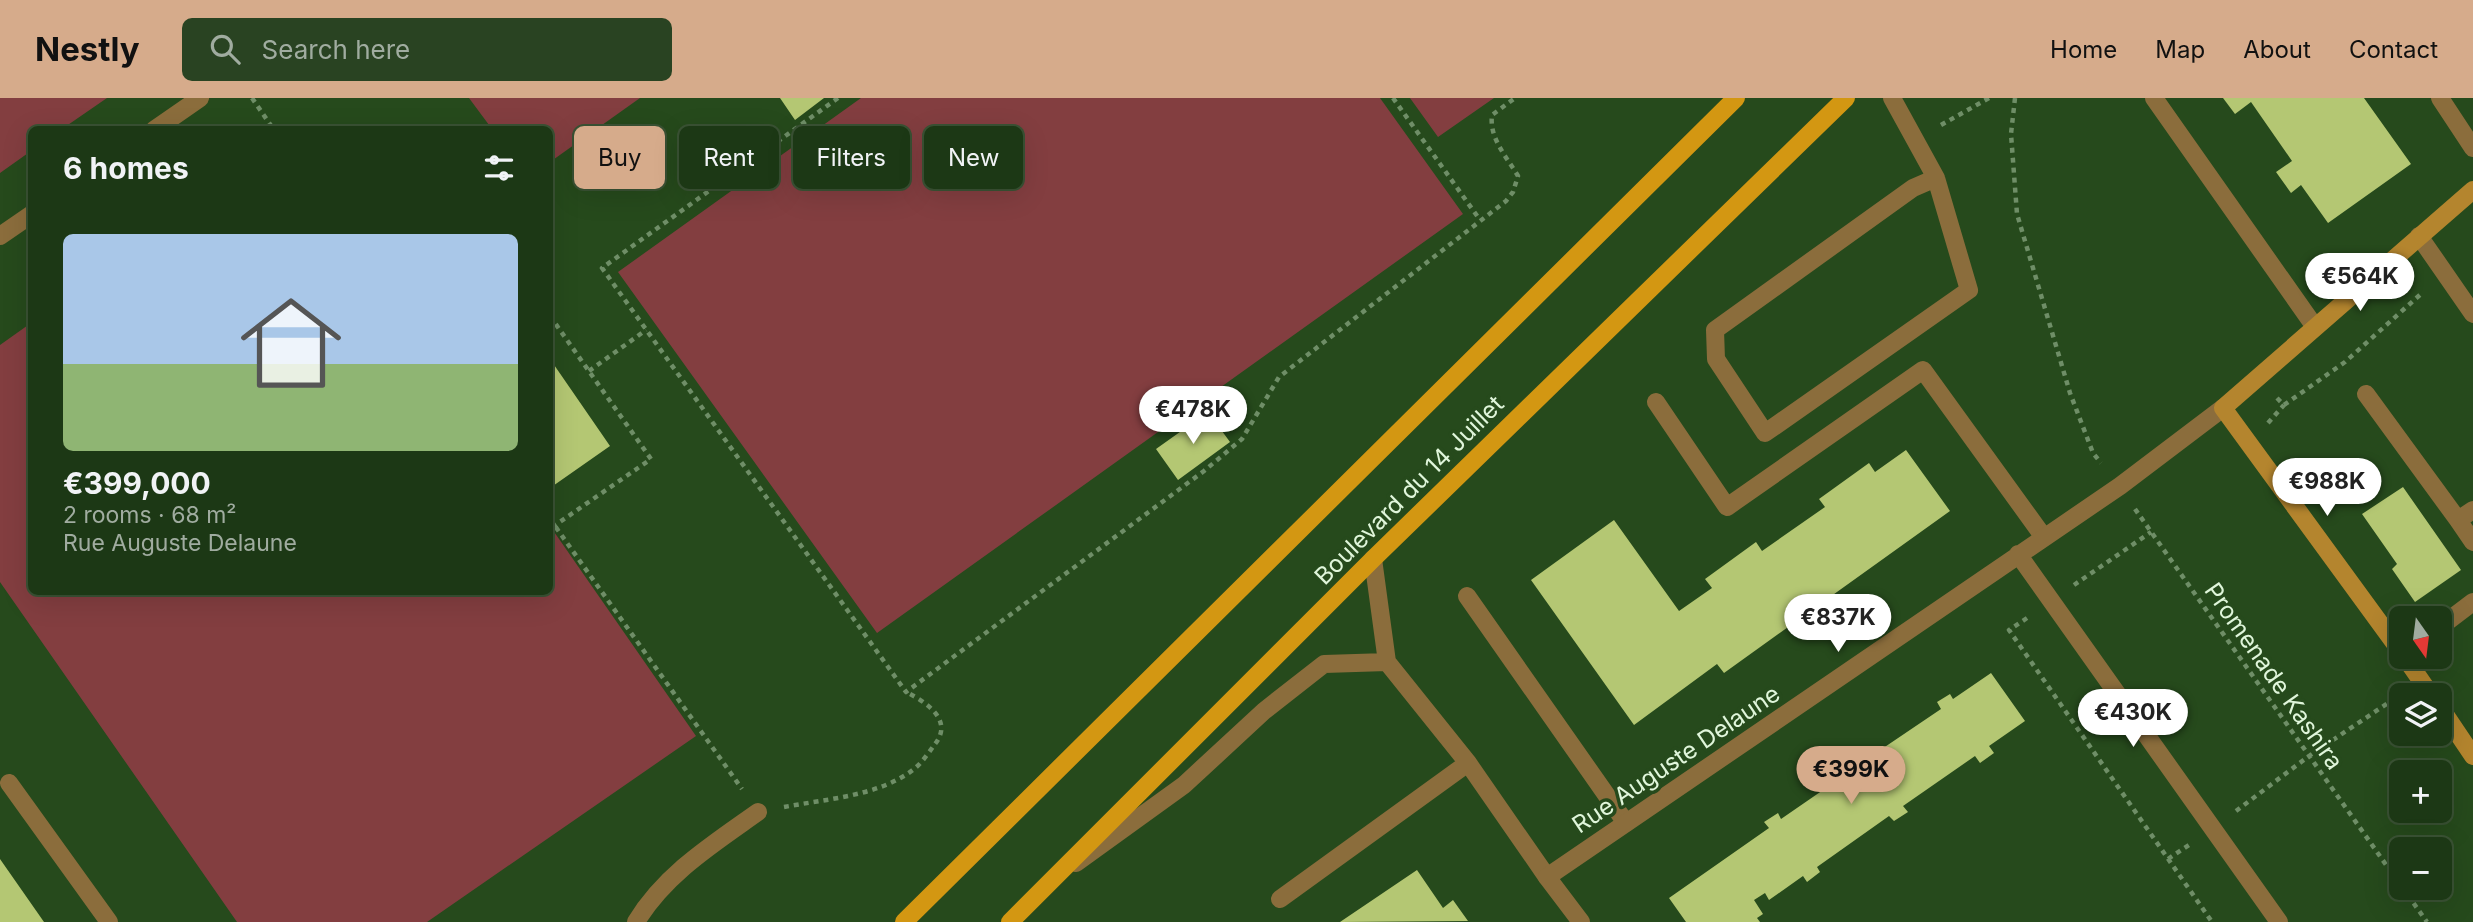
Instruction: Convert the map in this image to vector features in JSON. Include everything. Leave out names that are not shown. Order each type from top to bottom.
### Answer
[{"type":"main road","name":"Boulevard du 14 Juillet","points":[[904,922],[1736,98]]},
{"type":"main road","name":"Boulevard du 14 Juillet","points":[[1010,922],[1373,559],[1846,98]]},
{"type":"street","points":[[160,126],[200,98]]},
{"type":"street","points":[[1892,98],[1936,178],[1969,290],[1765,433],[1716,359],[1715,330],[1913,188],[1936,178]]},
{"type":"street","points":[[2154,98],[2315,327]]},
{"type":"street","points":[[2440,98],[2473,148]]},
{"type":"street","points":[[2389,636],[2222,408],[2473,190]]},
{"type":"street","points":[[0,236],[28,217]]},
{"type":"street","points":[[2419,236],[2470,304]]},
{"type":"street","points":[[1656,402],[1727,507],[1923,370],[2043,536]]},
{"type":"street","points":[[2366,394],[2466,515],[2473,542]]},
{"type":"street","name":"Rue Auguste Delaune","points":[[1546,877],[2120,486],[2222,408]]},
{"type":"street","points":[[2018,554],[2279,922]]},
{"type":"street","points":[[1373,559],[1387,663],[1468,763],[1546,877],[1581,922]]},
{"type":"street","points":[[1467,596],[1626,823]]},
{"type":"street","points":[[2452,618],[2473,603]]},
{"type":"street","points":[[1048,883],[1184,785],[1264,711],[1324,664],[1387,663]]},
{"type":"street","points":[[2452,725],[2473,756]]},
{"type":"street","points":[[1280,899],[1468,763]]},
{"type":"street","points":[[3,781],[109,922]]},
{"type":"street","points":[[636,922],[649,901],[697,855],[758,812]]},
{"type":"path","points":[[252,98],[271,126]]},
{"type":"path","points":[[553,320],[651,459],[554,526],[758,812],[870,790],[901,778],[916,768],[940,738],[942,725],[931,707],[906,692],[602,268],[838,98]]},
{"type":"path","points":[[1393,98],[1480,220]]},
{"type":"path","points":[[906,692],[1204,471],[1242,439],[1279,376],[1506,201],[1513,192],[1518,176],[1495,140],[1491,126],[1492,115],[1516,98]]},
{"type":"path","points":[[1915,140],[1989,98]]},
{"type":"path","name":"Promenade Kashira","points":[[2015,98],[2011,134],[2017,214],[2070,393],[2093,453],[2120,486],[2389,868]]},
{"type":"path","points":[[2257,378],[2284,405],[2345,362],[2445,272]]},
{"type":"path","points":[[589,372],[646,330]]},
{"type":"path","points":[[2070,588],[2151,532]]},
{"type":"path","points":[[2035,612],[2009,630],[2212,922]]},
{"type":"path","points":[[2168,859],[2309,756],[2389,710]]},
{"type":"path","name":"Promenade Kashira","points":[[2412,900],[2427,922]]},
{"type":"shaded area","points":[[0,98],[107,98],[66,126],[28,126],[28,153],[0,173]]},
{"type":"shaded area","points":[[469,98],[640,98],[601,126],[574,126],[574,145],[553,160],[553,126],[490,126]]},
{"type":"shaded area","points":[[861,98],[1380,98],[1463,214],[877,633],[618,272],[734,189],[779,189],[779,157],[793,147],[793,189],[910,189],[910,126],[822,126]]},
{"type":"shaded area","points":[[1410,98],[1494,98],[1438,137]]},
{"type":"shaded area","points":[[28,325],[28,595],[553,595],[553,530],[696,736],[427,922],[237,922],[0,582],[0,345]]},
{"type":"building","points":[[780,98],[824,98],[795,120]]},
{"type":"building","points":[[2223,98],[2364,98],[2411,164],[2328,223],[2301,185],[2291,193],[2276,172],[2292,161],[2251,102],[2235,114]]},
{"type":"building","points":[[553,363],[610,446],[553,486]]},
{"type":"building","points":[[1208,412],[1230,442],[1178,480],[1156,449]]},
{"type":"building","points":[[1906,450],[1950,511],[1724,673],[1717,664],[1634,725],[1531,580],[1614,520],[1679,611],[1712,588],[1705,579],[1756,542],[1762,551],[1825,507],[1819,499],[1869,463],[1875,472]]},
{"type":"building","points":[[2403,487],[2461,570],[2415,602],[2392,569],[2397,564],[2362,514]]},
{"type":"building","points":[[1991,673],[2025,721],[1989,746],[1994,753],[1980,763],[1975,756],[1903,806],[1908,812],[1894,821],[1889,816],[1817,867],[1820,872],[1807,882],[1803,876],[1769,900],[1765,893],[1754,900],[1763,914],[1757,918],[1760,922],[1686,922],[1669,898],[1769,828],[1764,822],[1778,813],[1781,819],[1855,768],[1850,762],[1863,754],[1867,759],[1941,709],[1937,702],[1950,694],[1953,699]]},
{"type":"building","points":[[0,859],[44,922],[0,922]]},
{"type":"building","points":[[1417,870],[1443,908],[1453,900],[1468,921],[1340,922]]}]
